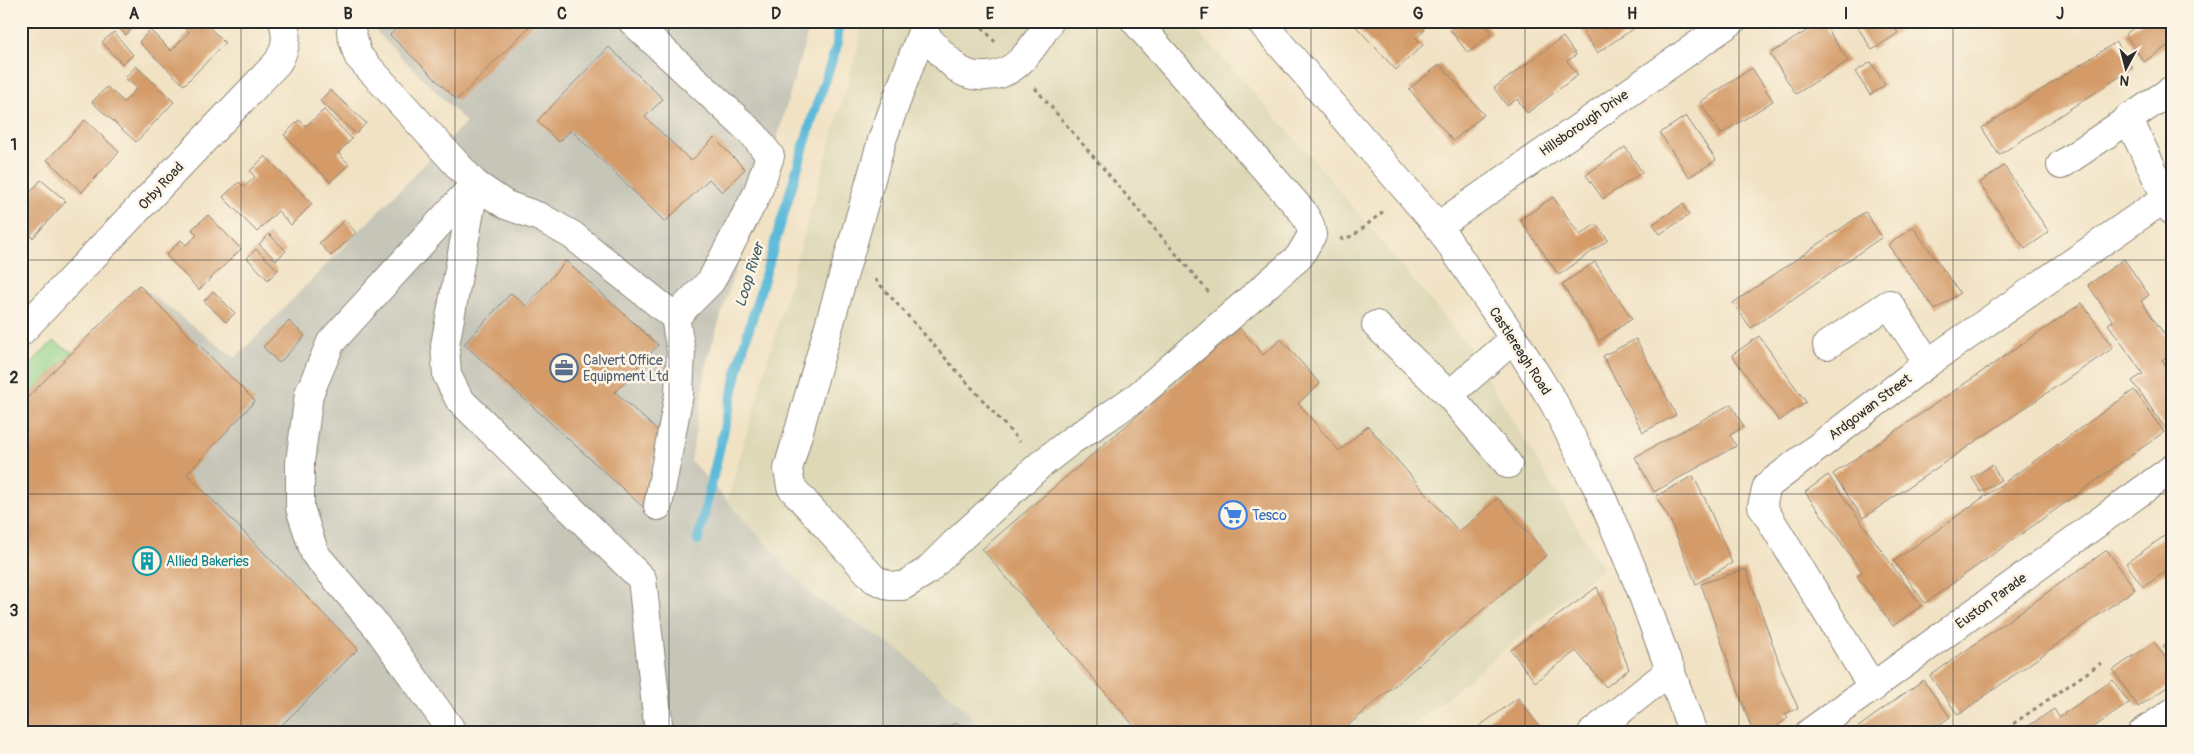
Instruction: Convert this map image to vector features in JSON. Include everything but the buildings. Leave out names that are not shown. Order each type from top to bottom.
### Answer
[{"type":"street","points":[[632,21],[754,135],[770,156],[757,194],[711,281],[675,317]]},
{"type":"street","points":[[1050,21],[1032,48],[1016,66],[995,76],[972,77],[958,69],[924,27],[892,110],[849,250],[788,469],[791,486],[874,579],[890,586],[903,586],[927,572],[969,530],[1040,465],[1072,440],[1105,420],[1138,396],[1307,247],[1312,235],[1310,225],[1303,212],[1135,21]]},
{"type":"street","name":"Castlereagh Road","points":[[1260,21],[1438,226],[1514,339],[1554,403],[1598,489],[1639,585],[1693,733]]},
{"type":"street","name":"Hillsborough Drive","points":[[1438,226],[1732,21]]},
{"type":"street","points":[[351,26],[358,56],[475,184],[506,205],[540,217],[572,235],[675,317],[681,351],[679,394],[658,506]]},
{"type":"street","name":"Orby Road","points":[[21,332],[278,62],[286,48],[285,27]]},
{"type":"street","points":[[2061,165],[2173,88]]},
{"type":"street","points":[[2128,118],[2170,205]]},
{"type":"street","points":[[446,733],[450,728],[376,627],[315,554],[300,508],[300,462],[309,394],[331,342],[475,184]]},
{"type":"street","points":[[475,184],[445,345],[447,375],[459,399],[642,579],[659,733]]},
{"type":"street","name":"Ardgowan Street","points":[[1873,688],[1762,506],[1767,486],[1928,363],[2151,208],[2170,205]]},
{"type":"street","points":[[1828,345],[1888,304],[1928,363]]},
{"type":"street","points":[[1376,325],[1449,394],[1508,464]]},
{"type":"street","points":[[1449,394],[1514,339]]},
{"type":"street","name":"Euston Parade","points":[[1809,733],[2173,468]]},
{"type":"street","points":[[1592,733],[1671,670]]},
{"type":"street","points":[[2142,733],[2173,712]]},
{"type":"path","points":[[978,21],[1229,316]]},
{"type":"path","points":[[1307,247],[1353,236],[1408,191]]},
{"type":"path","points":[[849,250],[1040,465]]},
{"type":"path","points":[[2000,733],[2101,662]]},
{"type":"shaded area","points":[[366,21],[811,21],[773,152],[707,360],[691,461],[813,596],[899,650],[966,710],[986,733],[21,733],[21,403],[139,285],[235,358],[466,122]]},
{"type":"shaded area","points":[[858,21],[1189,21],[1314,160],[1468,346],[1602,568],[1404,733],[986,733],[966,710],[899,650],[813,596],[727,501],[860,40]]},
{"type":"green space","points":[[53,341],[72,352],[21,404],[21,373]]},
{"type":"waterway","name":"Loop River","points":[[698,540],[742,352],[813,116],[837,45],[838,21]]},
{"type":"place","name":"Calvert Office Equipment Ltd","points":[[564,368]]},
{"type":"place","name":"Tesco","points":[[1233,515]]},
{"type":"place","name":"Allied Bakeries","points":[[147,561]]}]
